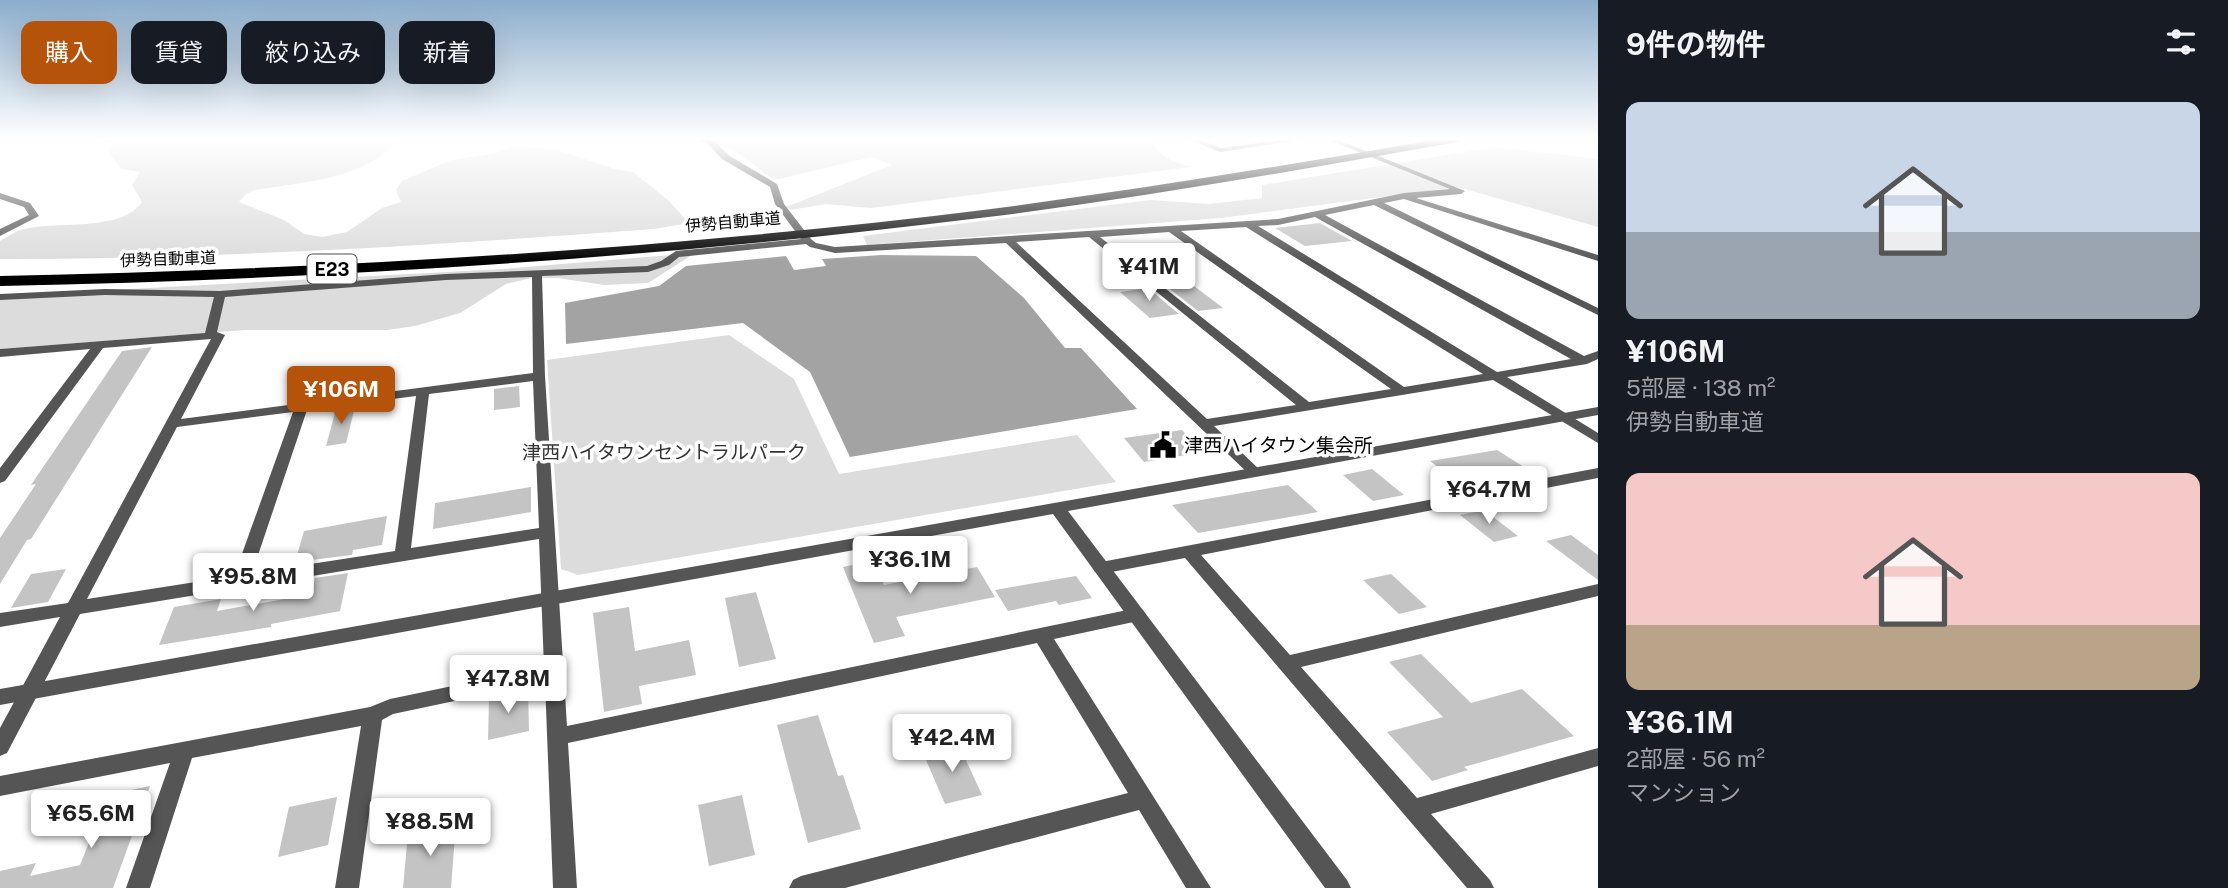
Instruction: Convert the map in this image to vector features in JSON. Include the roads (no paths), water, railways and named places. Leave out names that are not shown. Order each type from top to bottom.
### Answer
[{"type":"highway","name":"伊勢自動車道","points":[[813,231],[1150,179]]},
{"type":"highway","name":"伊勢自動車道","points":[[0,268],[397,255],[660,242],[813,231],[1061,203],[1214,179]]},
{"type":"highway","name":"伊勢自動車道","points":[[0,281],[438,264],[660,242]]},
{"type":"street","points":[[763,179],[774,186],[780,204],[813,231]]},
{"type":"street","points":[[813,231],[813,245],[835,250],[1091,235],[1278,222],[1404,196],[1461,191],[1432,179]]},
{"type":"street","points":[[0,195],[27,205],[34,216],[0,233]]},
{"type":"street","points":[[1404,196],[1598,258]]},
{"type":"street","points":[[1375,202],[1598,312]]},
{"type":"street","points":[[1316,214],[1583,360]]},
{"type":"street","points":[[1248,223],[1598,439]]},
{"type":"street","points":[[1171,229],[1402,391]]},
{"type":"street","points":[[0,297],[105,292],[220,295],[446,276],[648,269],[665,263],[676,254],[813,231]]},
{"type":"street","points":[[1091,235],[1307,407]]},
{"type":"street","points":[[1008,240],[1255,472]]},
{"type":"street","points":[[537,273],[539,376],[565,888]]},
{"type":"street","points":[[210,336],[220,295]]},
{"type":"street","points":[[0,353],[219,335],[0,747]]},
{"type":"street","points":[[0,478],[99,345]]},
{"type":"street","points":[[1203,424],[1496,376],[1598,355]]},
{"type":"street","points":[[171,424],[539,376]]},
{"type":"street","points":[[402,556],[423,391]]},
{"type":"street","points":[[240,583],[301,407]]},
{"type":"street","points":[[0,697],[1598,411]]},
{"type":"street","points":[[1101,568],[1598,473]]},
{"type":"street","points":[[1057,508],[1339,888]]},
{"type":"street","points":[[0,621],[547,532]]},
{"type":"street","points":[[1190,553],[1482,888]]},
{"type":"street","points":[[1286,663],[1598,590]]},
{"type":"street","points":[[557,737],[1137,615]]},
{"type":"street","points":[[1041,634],[1199,888]]},
{"type":"street","points":[[0,786],[373,715],[390,706],[554,673]]},
{"type":"street","points":[[347,888],[373,715]]},
{"type":"street","points":[[138,888],[184,751]]},
{"type":"street","points":[[1413,809],[1598,757]]},
{"type":"street","points":[[801,888],[1144,799]]},
{"type":"place","name":"津西ハイタウン集会所","points":[[1163,445]]},
{"type":"park label","name":"津西ハイタウンセントラルパーク","points":[[664,452]]}]
